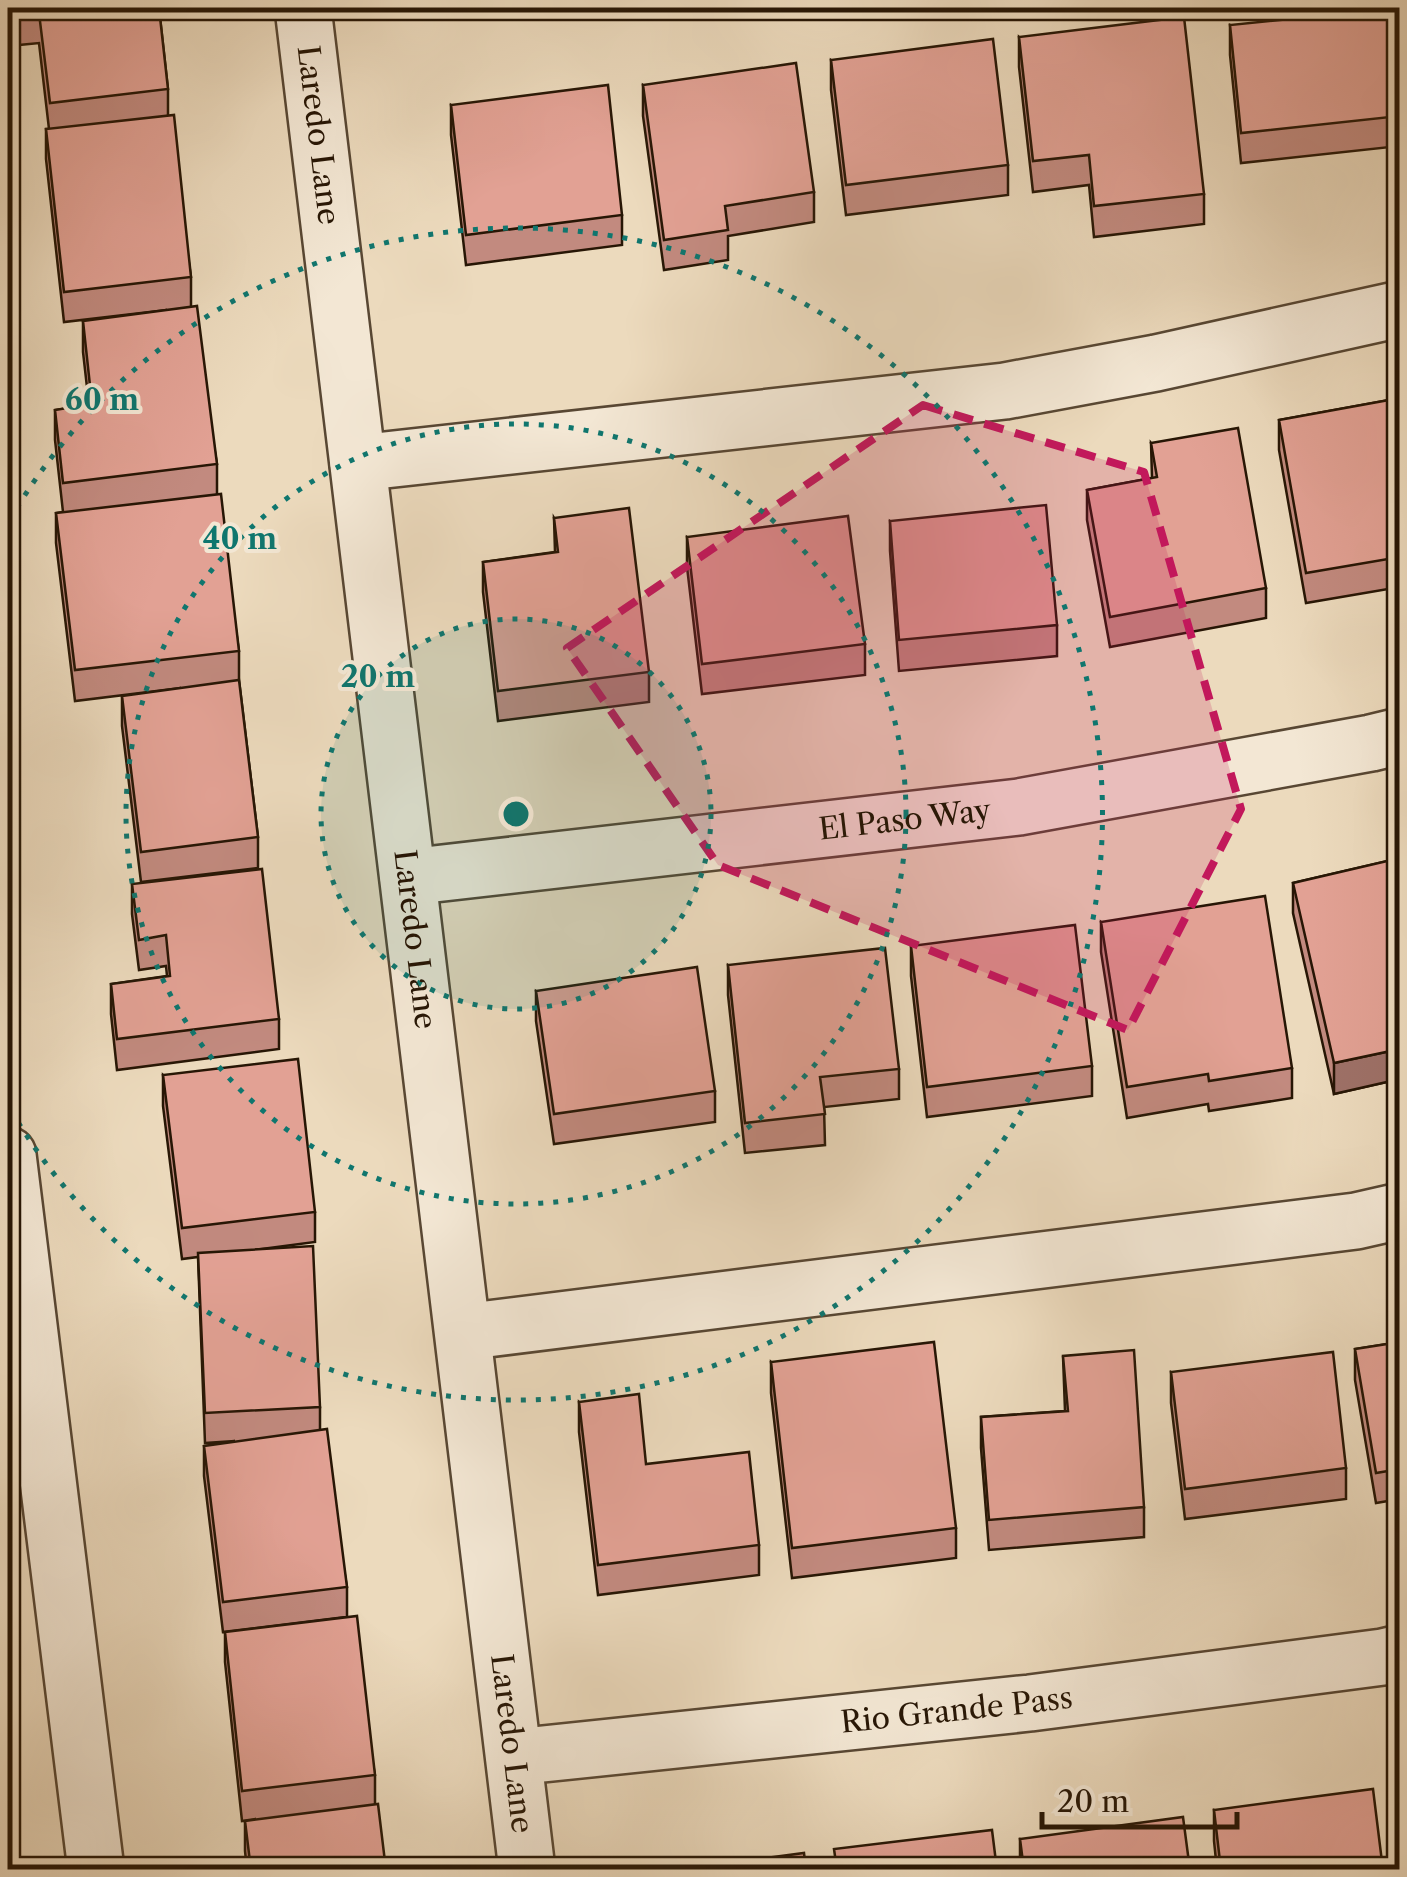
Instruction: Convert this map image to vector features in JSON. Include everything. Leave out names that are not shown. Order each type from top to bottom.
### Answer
[{"type":"street","name":"Laredo Lane","points":[[303,8],[527,1870]]},
{"type":"street","points":[[358,463],[1005,391],[1156,363],[1400,309]]},
{"type":"street","name":"El Paso Way","points":[[408,877],[1018,806],[1400,736]]},
{"type":"street","points":[[8,1155],[96,1870]]},
{"type":"street","points":[[462,1332],[1356,1221],[1400,1211]]},
{"type":"street","name":"Rio Grande Pass","points":[[514,1757],[1030,1703],[1400,1653]]},
{"type":"highlighted area","points":[[923,405],[1144,472],[1241,809],[1128,1030],[718,865],[567,648]]},
{"type":"building","points":[[8,8],[159,8],[168,89],[50,103],[39,13],[8,16]]},
{"type":"building","points":[[1390,9],[1400,116],[1241,133],[1230,25]]},
{"type":"building","points":[[1184,17],[1204,194],[1094,206],[1089,155],[1033,161],[1019,37]]},
{"type":"building","points":[[993,39],[1008,165],[846,185],[831,60]]},
{"type":"building","points":[[796,63],[814,192],[725,206],[728,230],[664,240],[643,85]]},
{"type":"building","points":[[608,85],[622,215],[466,235],[451,105]]},
{"type":"building","points":[[174,115],[191,277],[64,292],[46,129]]},
{"type":"building","points":[[197,306],[217,464],[63,483],[55,410],[92,404],[83,321]]},
{"type":"building","points":[[1400,398],[1400,557],[1306,573],[1279,420]]},
{"type":"building","points":[[1238,428],[1266,588],[1110,617],[1087,490],[1157,477],[1151,443]]},
{"type":"building","points":[[221,494],[239,651],[75,670],[56,513]]},
{"type":"building","points":[[1046,505],[1057,625],[899,640],[890,521]]},
{"type":"building","points":[[629,508],[649,672],[498,691],[483,562],[558,552],[554,518]]},
{"type":"building","points":[[848,516],[865,644],[702,664],[687,537]]},
{"type":"building","points":[[239,680],[258,837],[141,852],[122,696]]},
{"type":"building","points":[[1400,858],[1400,1049],[1334,1063],[1293,883]]},
{"type":"building","points":[[262,869],[279,1019],[117,1039],[111,984],[170,976],[166,935],[139,940],[132,884]]},
{"type":"building","points":[[1265,896],[1292,1068],[1209,1081],[1208,1074],[1127,1087],[1101,922]]},
{"type":"building","points":[[1075,925],[1092,1066],[927,1087],[911,946]]},
{"type":"building","points":[[885,948],[899,1069],[820,1077],[825,1114],[745,1123],[728,965]]},
{"type":"building","points":[[697,967],[715,1091],[554,1114],[536,991]]},
{"type":"building","points":[[298,1059],[315,1212],[182,1228],[163,1075]]},
{"type":"building","points":[[313,1246],[320,1407],[205,1413],[198,1253]]},
{"type":"building","points":[[934,1342],[956,1528],[792,1548],[771,1362]]},
{"type":"building","points":[[1400,1342],[1400,1469],[1376,1473],[1355,1349]]},
{"type":"building","points":[[1134,1350],[1144,1507],[989,1520],[981,1417],[1068,1411],[1063,1356]]},
{"type":"building","points":[[1333,1352],[1346,1468],[1185,1489],[1171,1372]]},
{"type":"building","points":[[639,1394],[646,1464],[749,1452],[759,1545],[598,1565],[579,1402]]},
{"type":"building","points":[[327,1429],[347,1587],[223,1602],[204,1446]]},
{"type":"building","points":[[357,1616],[375,1775],[242,1791],[225,1632]]},
{"type":"building","points":[[1373,1789],[1383,1870],[1221,1870],[1214,1810]]},
{"type":"building","points":[[378,1804],[386,1870],[251,1870],[245,1821]]},
{"type":"building","points":[[1183,1817],[1190,1870],[1024,1870],[1020,1839]]},
{"type":"building","points":[[992,1830],[997,1870],[837,1870],[834,1849]]},
{"type":"building","points":[[804,1853],[806,1870],[677,1870]]}]
